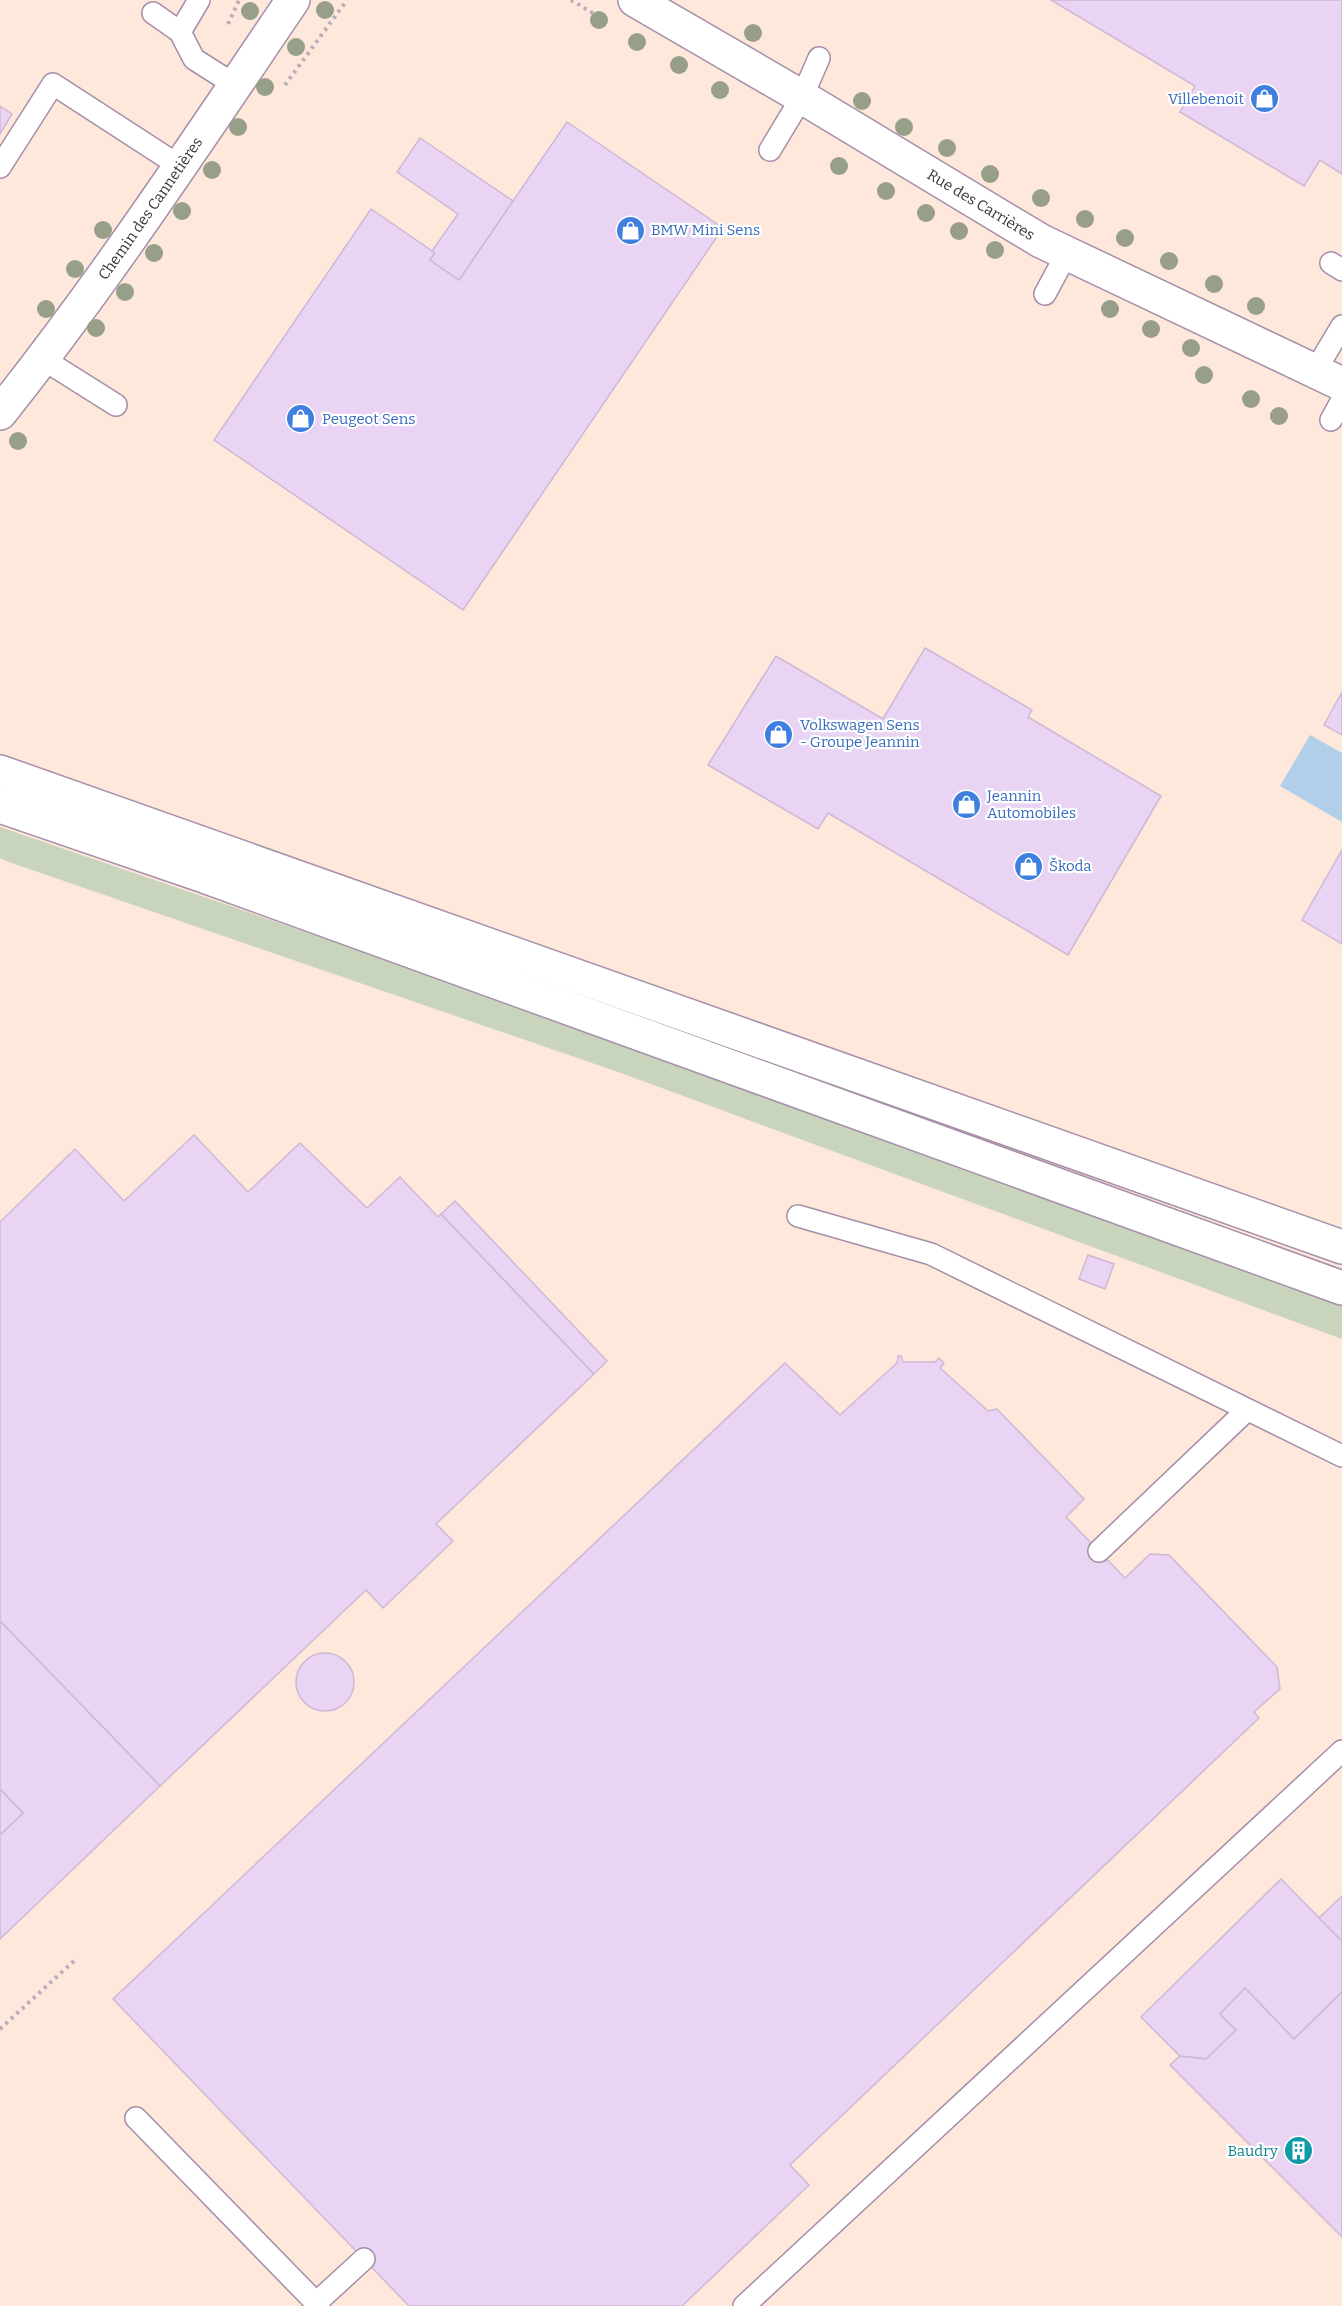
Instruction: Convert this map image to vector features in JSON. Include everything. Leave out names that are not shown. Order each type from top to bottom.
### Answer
[{"type":"main road","name":"Chemin des Cannetières","points":[[0,413],[43,359],[181,167],[293,0]]},
{"type":"main road","name":"Rue des Carrières","points":[[635,0],[802,97],[1041,241],[1329,378]]},
{"type":"main road","points":[[0,772],[1342,1247]]},
{"type":"main road","points":[[0,806],[235,888],[1342,1288]]},
{"type":"lane","points":[[180,32],[199,0]]},
{"type":"lane","points":[[153,13],[180,32],[194,59],[235,85]]},
{"type":"lane","points":[[770,150],[802,97],[819,58]]},
{"type":"lane","points":[[0,167],[53,84],[181,167]]},
{"type":"lane","points":[[1046,294],[1067,253]]},
{"type":"lane","points":[[1329,378],[1342,326]]},
{"type":"lane","points":[[43,359],[116,405]]},
{"type":"lane","points":[[1331,420],[1342,400]]},
{"type":"lane","points":[[798,1216],[931,1254],[1342,1456]]},
{"type":"lane","points":[[1099,1551],[1247,1410]]},
{"type":"lane","points":[[744,2306],[1342,1751]]},
{"type":"lane","points":[[136,2118],[317,2305],[364,2259]]},
{"type":"path","points":[[0,2029],[75,1960]]},
{"type":"shaded area","points":[[0,0],[1342,0],[1342,2306],[0,2306]]},
{"type":"green space","points":[[0,827],[895,1134],[1342,1297],[1342,1339],[621,1073],[9,862],[0,858]]},
{"type":"water","points":[[1310,735],[1342,753],[1342,822],[1280,786]]},
{"type":"building","name":"Villebenoit","points":[[1051,0],[1342,0],[1342,174],[1320,160],[1304,186],[1180,112],[1195,86]]},
{"type":"building","points":[[0,106],[12,114],[0,134]]},
{"type":"building","points":[[567,122],[723,228],[463,610],[214,440],[371,209],[435,253],[430,260],[459,280]]},
{"type":"building","points":[[420,138],[513,201],[459,280],[430,260],[435,253],[432,251],[458,214],[397,172]]},
{"type":"building","name":"Jeannin Automobiles","points":[[925,648],[1032,710],[1028,717],[1161,796],[1068,955],[828,813],[818,829],[708,765],[776,656],[883,719]]},
{"type":"building","points":[[1342,692],[1342,735],[1324,725]]},
{"type":"building","points":[[1342,850],[1342,944],[1302,920]]},
{"type":"building","points":[[194,1135],[248,1192],[300,1143],[367,1208],[400,1177],[438,1217],[441,1214],[594,1374],[436,1524],[453,1541],[383,1608],[366,1590],[160,1786],[0,1621],[0,1222],[75,1149],[124,1201]]},
{"type":"building","points":[[455,1201],[607,1361],[594,1374],[441,1214]]},
{"type":"building","points":[[1088,1255],[1114,1264],[1105,1289],[1079,1279]]},
{"type":"building","points":[[898,1356],[901,1356],[903,1362],[935,1362],[939,1358],[944,1363],[940,1368],[988,1411],[997,1409],[1084,1499],[1066,1517],[1125,1578],[1150,1554],[1169,1555],[1277,1667],[1280,1689],[1254,1712],[1259,1718],[790,2165],[809,2185],[682,2306],[409,2306],[113,1999],[785,1363],[840,1415],[897,1363]]},
{"type":"building","points":[[0,1621],[160,1786],[0,1939],[0,1835],[23,1813],[0,1789]]},
{"type":"building","points":[[319,1653],[331,1653],[346,1661],[354,1676],[354,1688],[346,1703],[331,1711],[319,1711],[304,1703],[296,1688],[296,1676],[304,1661]]},
{"type":"building","points":[[0,1789],[23,1813],[0,1835]]},
{"type":"building","points":[[1281,1879],[1342,1941],[1342,1992],[1294,2039],[1245,1988],[1220,2014],[1236,2030],[1206,2059],[1180,2056],[1141,2017]]},
{"type":"building","points":[[1342,1896],[1342,1941],[1319,1918]]},
{"type":"building","name":"Baudry","points":[[1245,1988],[1294,2039],[1342,1992],[1342,2237],[1170,2065],[1180,2056],[1206,2059],[1236,2030],[1220,2014]]},
{"type":"place","name":"Villebenoit","points":[[1265,99]]},
{"type":"place","name":"BMW Mini Sens","points":[[630,230]]},
{"type":"place","name":"Peugeot Sens","points":[[301,419]]},
{"type":"place","name":"Volkswagen Sens - Groupe Jeannin","points":[[779,734]]},
{"type":"place","name":"Jeannin Automobiles","points":[[966,805]]},
{"type":"place","name":"Škoda","points":[[1028,866]]},
{"type":"place","name":"Baudry","points":[[1299,2151]]}]
